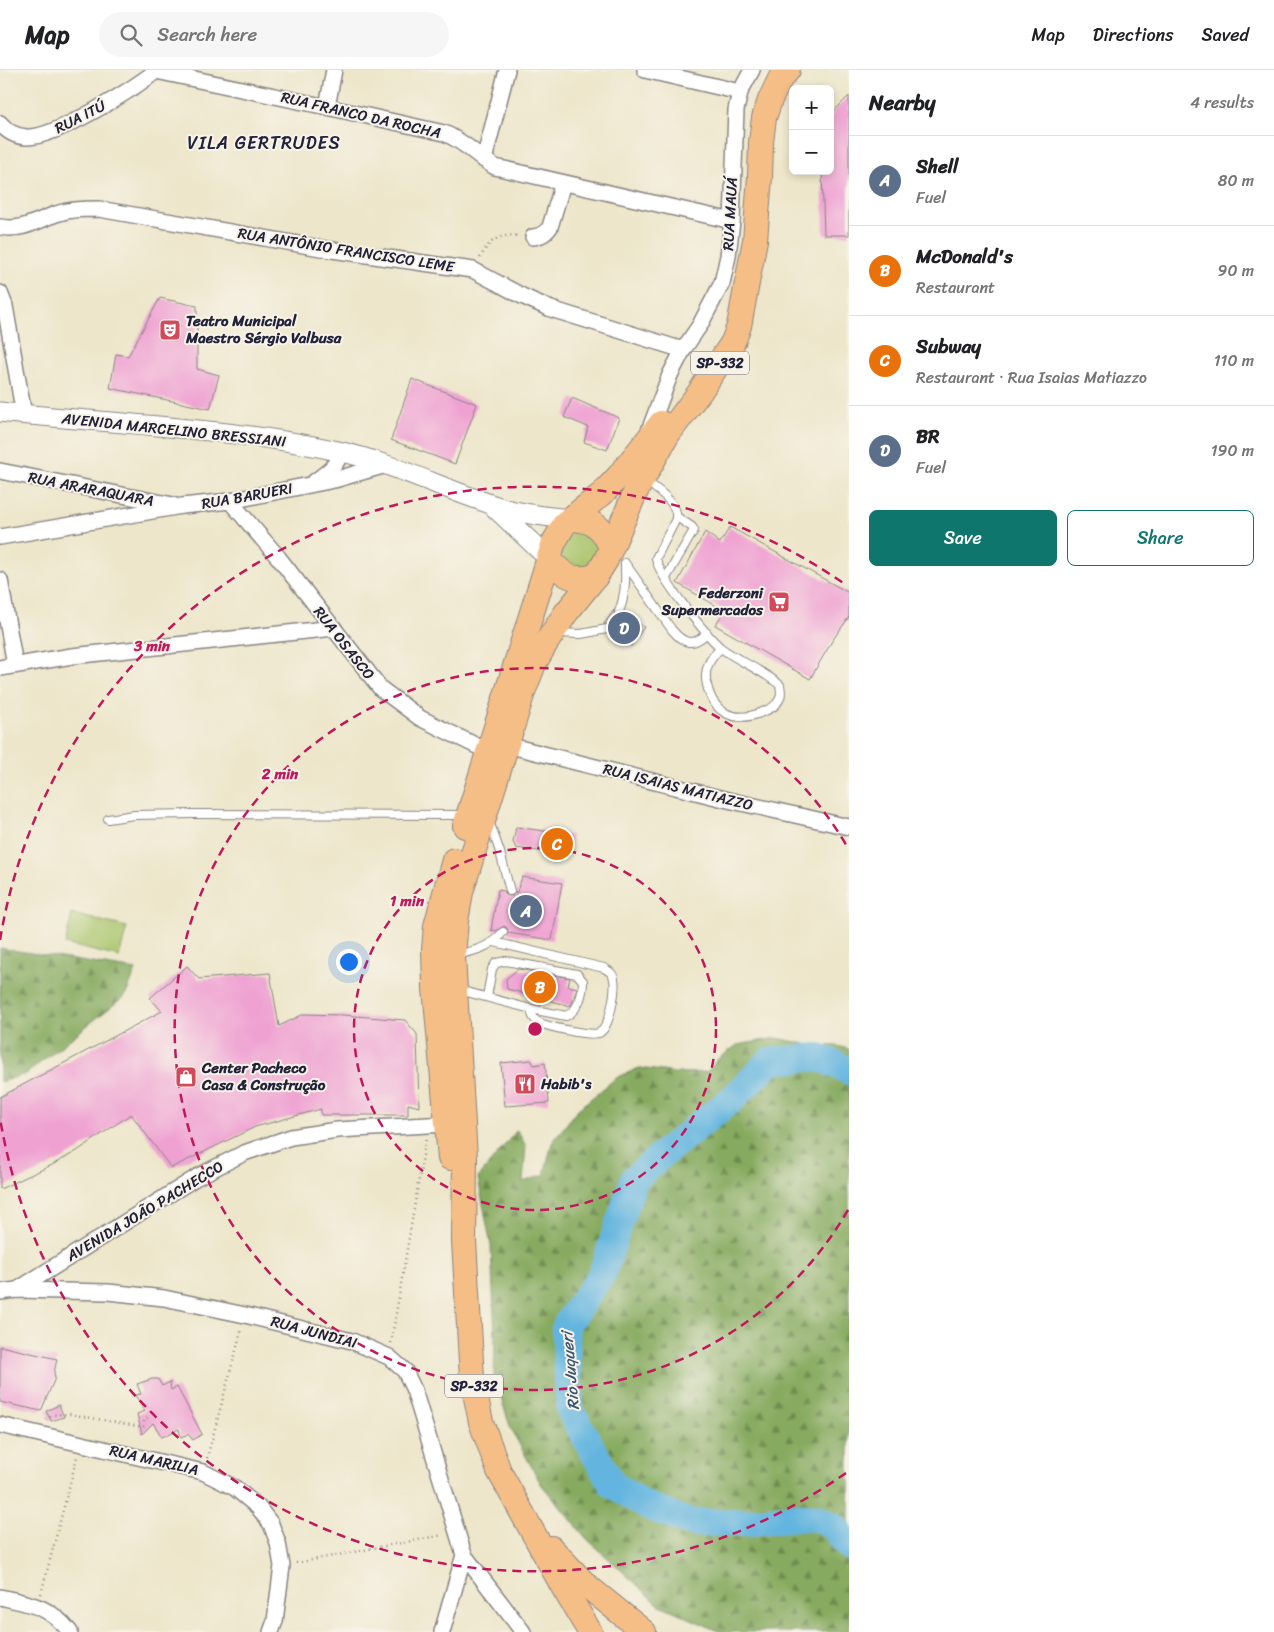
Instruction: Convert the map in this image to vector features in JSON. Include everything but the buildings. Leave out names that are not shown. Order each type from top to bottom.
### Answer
[{"type":"main road","name":"SP-332","points":[[497,748],[534,664],[553,633],[566,613],[596,576],[618,555],[642,477],[668,434],[699,393],[733,342],[739,326],[755,240],[760,177],[760,142],[764,118],[780,79],[788,70]]},
{"type":"main road","name":"SP-332","points":[[464,1242],[437,1124],[434,950],[436,926],[443,896],[477,814],[554,542],[565,523],[602,494],[618,477],[668,413],[743,299]]},
{"type":"main road","points":[[570,519],[582,519],[598,526],[618,555]]},
{"type":"main road","points":[[548,559],[562,573],[570,577],[579,579],[596,576]]},
{"type":"main road","name":"SP-332","points":[[477,814],[456,921],[453,956],[465,1158],[464,1242],[472,1378],[481,1422],[499,1471],[590,1632]]},
{"type":"main road","points":[[526,1521],[586,1585],[644,1632]]},
{"type":"street","name":"RUA FRANCO DA ROCHA","points":[[156,70],[444,133],[457,138],[495,167],[732,222]]},
{"type":"street","name":"RUA ITÚ","points":[[0,123],[7,131],[18,136],[41,136],[115,99],[139,85],[156,70]]},
{"type":"street","points":[[327,107],[334,70]]},
{"type":"street","points":[[484,160],[507,70]]},
{"type":"street","points":[[644,70],[740,92]]},
{"type":"street","name":"RUA MAUÁ","points":[[644,443],[670,375],[682,350],[700,325],[722,283],[728,256],[732,222],[736,110],[740,92],[752,70]]},
{"type":"street","points":[[533,238],[546,233],[550,227],[563,184]]},
{"type":"street","name":"RUA ANTÔNIO FRANCISCO LEME","points":[[0,227],[20,228],[74,209],[99,209],[332,250],[473,270],[551,309],[682,350]]},
{"type":"street","points":[[0,293],[5,306],[24,415]]},
{"type":"street","name":"AVENIDA MARCELINO BRESSIANI","points":[[0,412],[259,436],[340,452],[386,465],[510,510],[533,515],[570,519]]},
{"type":"street","name":"RUA BARUERI","points":[[311,484],[333,467],[338,461],[340,452]]},
{"type":"street","name":"RUA BARUERI","points":[[182,506],[230,501],[355,475],[386,465]]},
{"type":"street","name":"RUA ARARAQUARA","points":[[0,471],[182,506]]},
{"type":"street","name":"RUA OSASCO","points":[[230,501],[278,557],[381,690],[420,718],[497,748]]},
{"type":"street","points":[[488,502],[508,518],[548,559]]},
{"type":"street","points":[[0,537],[182,506]]},
{"type":"street","points":[[0,580],[8,666],[72,656],[334,628]]},
{"type":"street","name":"RUA ISAIAS MATIAZZO","points":[[497,748],[849,827]]},
{"type":"street","name":"AVENIDA JOÃO PACHECCO","points":[[0,1300],[197,1177],[244,1153],[291,1137],[337,1130],[437,1124]]},
{"type":"street","name":"RUA JUNDIAI","points":[[0,1292],[17,1290],[108,1292],[155,1296],[245,1314],[352,1340],[389,1357],[405,1371],[414,1390],[464,1555],[523,1632]]},
{"type":"street","name":"RUA MARILIA","points":[[0,1425],[203,1472],[235,1488],[271,1524],[278,1543],[282,1566],[275,1621],[271,1632]]},
{"type":"street","points":[[442,1632],[464,1555]]},
{"type":"street","points":[[0,1597],[38,1605],[62,1621],[70,1632]]},
{"type":"lane","points":[[642,477],[674,505],[677,517],[656,558],[656,563],[676,594],[721,648],[780,685],[781,695],[776,704],[771,708],[746,717],[727,714],[720,710],[712,700],[705,678],[706,667],[711,657],[721,648]]},
{"type":"lane","points":[[666,578],[694,530],[677,517]]},
{"type":"lane","points":[[618,555],[626,578],[620,612]]},
{"type":"lane","points":[[618,555],[679,639],[687,643],[696,641],[707,633]]},
{"type":"lane","points":[[553,633],[581,634],[606,629]]},
{"type":"lane","points":[[108,819],[134,815],[191,814],[477,814],[500,852],[510,891]]},
{"type":"lane","points":[[453,956],[482,949],[494,942],[503,932]]},
{"type":"lane","points":[[494,942],[604,968],[612,973],[614,981],[610,1019],[606,1027],[598,1033],[586,1034],[544,1024],[532,1016],[530,1009]]},
{"type":"lane","points":[[454,989],[561,1016],[572,1013],[575,1009],[582,993],[583,981],[582,977],[577,974],[506,961],[500,962],[496,963],[492,969],[487,997]]},
{"type":"path","points":[[473,270],[492,241],[500,237],[511,236],[533,238]]},
{"type":"path","points":[[389,1357],[437,1124]]},
{"type":"path","points":[[203,1472],[245,1314]]},
{"type":"path","points":[[33,1433],[53,1415],[69,1414],[84,1416],[142,1427],[144,1426],[144,1420],[149,1417]]},
{"type":"path","points":[[38,1605],[80,1444]]},
{"type":"path","points":[[282,1566],[457,1532]]},
{"type":"green space","points":[[578,529],[590,531],[599,549],[592,565],[576,572],[558,553],[565,539]]},
{"type":"green space","points":[[72,914],[127,927],[119,957],[65,944]]},
{"type":"green space","points":[[0,948],[136,970],[126,995],[26,1074],[0,1082]]},
{"type":"green space","points":[[777,1038],[810,1045],[838,1046],[849,1049],[849,1632],[720,1632],[658,1604],[586,1538],[541,1484],[511,1429],[494,1377],[495,1338],[491,1246],[478,1178],[517,1130],[526,1146],[523,1182],[544,1175],[552,1143],[577,1110],[616,1078],[639,1068],[677,1073],[707,1072],[718,1059],[737,1045]]},
{"type":"waterway","name":"Rio Juqueri","points":[[849,1071],[819,1057],[770,1061],[732,1099],[634,1179],[602,1274],[565,1326],[570,1410],[612,1484],[647,1506],[691,1523],[751,1522],[796,1517],[817,1518],[834,1527],[849,1546]]},
{"type":"place","name":"Teatro Municipal Maestro Sérgio Valbusa","points":[[170,330]]},
{"type":"place","name":"Federzoni Supermercados","points":[[779,602]]},
{"type":"place","name":"BR","points":[[624,628]]},
{"type":"place","name":"Subway","points":[[557,844]]},
{"type":"place","name":"Shell","points":[[526,911]]},
{"type":"place","name":"McDonald's","points":[[540,987]]},
{"type":"place","name":"Center Pacheco Casa & Construção","points":[[186,1077]]},
{"type":"place","name":"Habib's","points":[[525,1084]]},
{"type":"district","name":"VILA GERTRUDES","points":[[264,143]]}]
